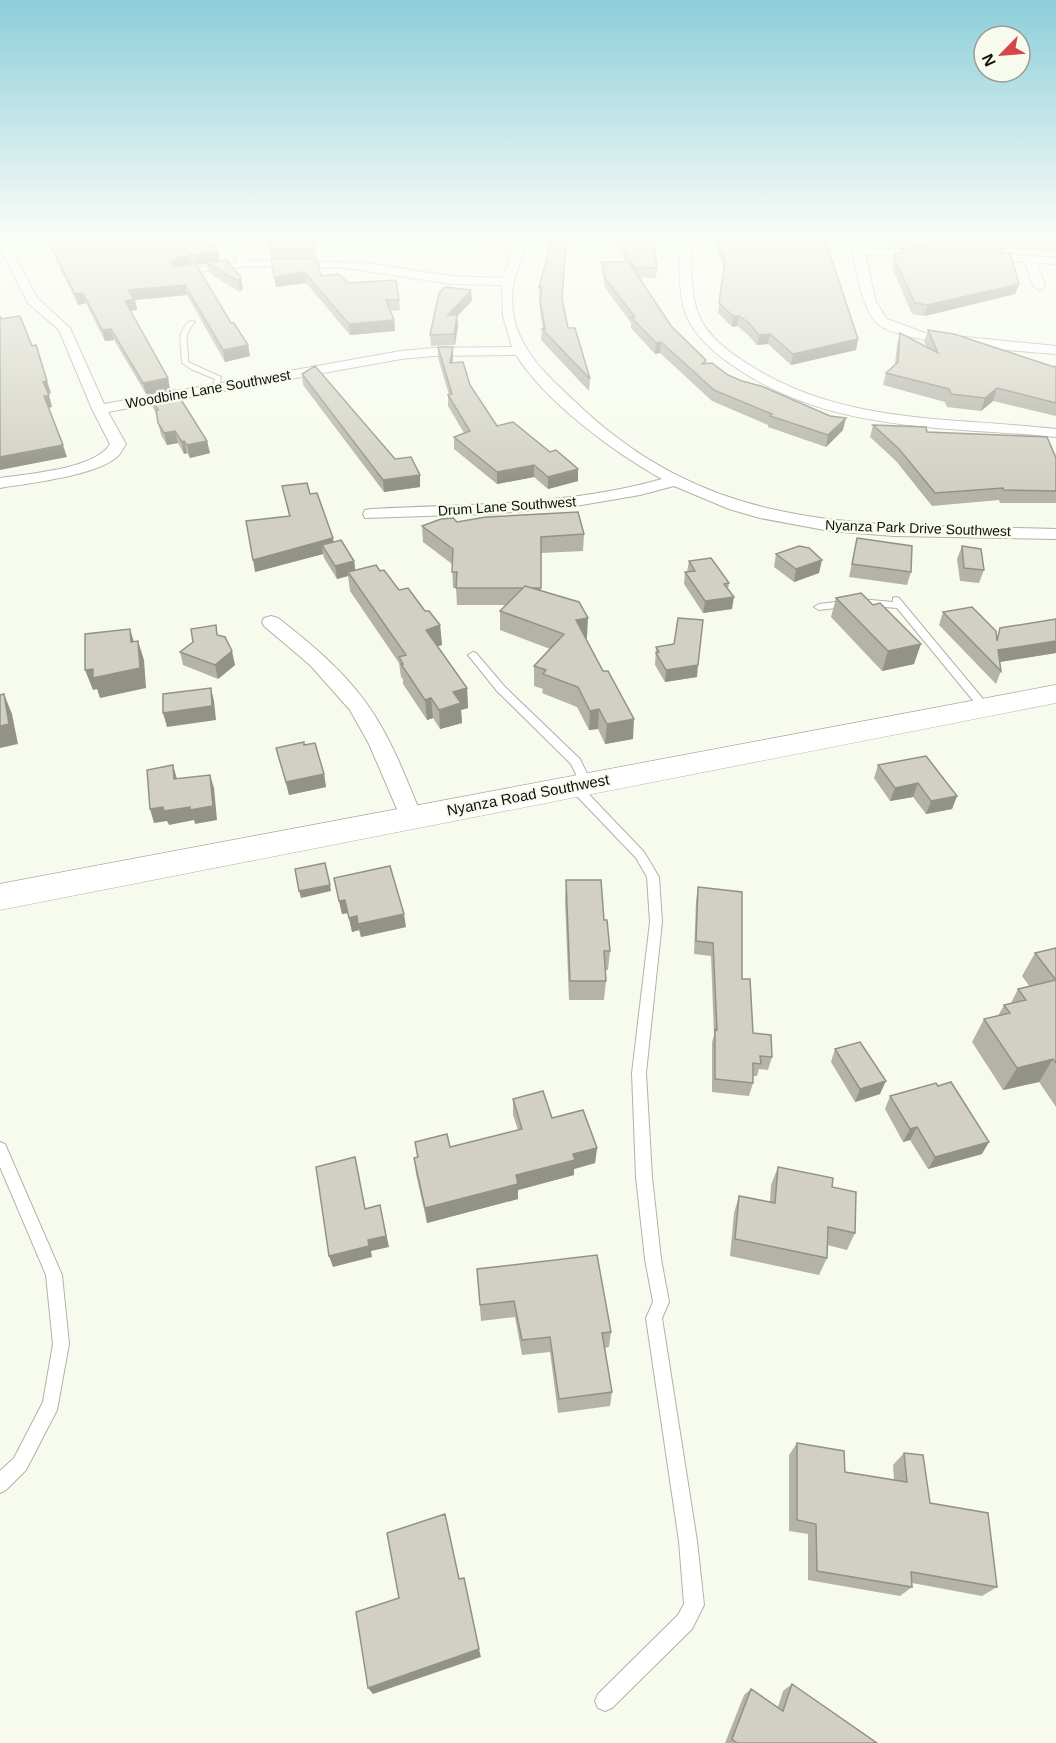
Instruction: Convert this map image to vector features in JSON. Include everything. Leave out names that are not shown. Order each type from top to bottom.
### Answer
[{"type":"street","points":[[0,483],[94,464],[109,458],[117,450],[118,444],[99,409],[72,342],[56,320]]},
{"type":"street","name":"Nyanza Park Drive Southwest","points":[[511,320],[520,351],[529,365],[596,429],[639,460],[677,480],[753,510],[796,521],[864,529],[1056,534]]},
{"type":"street","points":[[696,320],[707,337],[723,353],[767,383],[798,396],[904,422],[1056,433]]},
{"type":"street","points":[[880,320],[887,325],[924,336],[1056,350]]},
{"type":"street","name":"Woodbine Lane Southwest","points":[[99,409],[401,355],[433,352],[520,351]]},
{"type":"street","name":"Drum Lane Southwest","points":[[371,514],[548,505],[632,493],[677,480]]},
{"type":"street","points":[[271,622],[315,659],[357,705],[369,724],[411,818]]},
{"type":"street","name":"Nyanza Road Southwest","points":[[0,897],[1056,694]]},
{"type":"lane","points":[[192,322],[186,326],[182,341],[186,355],[185,363],[191,368],[214,374],[219,378],[216,388]]},
{"type":"lane","points":[[819,607],[860,602],[898,602],[984,707]]},
{"type":"lane","points":[[473,655],[501,689],[576,762],[580,785],[640,855],[653,876],[656,922],[639,1073],[644,1177],[653,1260],[661,1302],[654,1318],[688,1541],[694,1605],[685,1622],[604,1701]]},
{"type":"lane","points":[[0,1149],[54,1275],[61,1344],[51,1404],[20,1464],[0,1485]]},
{"type":"building","points":[[0,320],[22,320],[32,346],[36,345],[47,381],[43,382],[49,395],[44,396],[63,445],[0,457]]},
{"type":"building","points":[[97,320],[136,320],[168,378],[143,383],[111,329],[102,330]]},
{"type":"building","points":[[206,320],[229,320],[234,323],[248,345],[223,350]]},
{"type":"building","points":[[346,320],[390,320],[349,324]]},
{"type":"building","points":[[433,320],[456,320],[454,334],[430,335]]},
{"type":"building","points":[[544,320],[566,320],[568,328],[575,328],[590,379],[542,329],[545,329]]},
{"type":"building","points":[[634,320],[667,320],[706,360],[702,364],[712,363],[728,375],[742,381],[761,386],[830,416],[846,418],[828,435],[770,416],[772,414],[714,390],[661,342],[656,343]]},
{"type":"building","points":[[745,320],[852,320],[858,339],[793,354],[770,334],[759,335]]},
{"type":"building","points":[[928,330],[954,334],[1056,366],[1056,403],[997,388],[985,398],[951,394],[949,389],[886,373],[898,362],[900,333],[938,353]]},
{"type":"building","points":[[438,347],[453,347],[450,363],[463,362],[470,385],[497,426],[513,422],[550,452],[556,450],[578,469],[548,477],[534,465],[497,472],[454,437],[470,431],[448,395],[452,394]]},
{"type":"building","points":[[315,366],[395,459],[411,457],[420,475],[383,480],[302,374]]},
{"type":"building","points":[[175,390],[207,441],[187,445],[184,441],[182,442],[175,431],[164,433],[158,423],[156,411],[158,410],[149,394]]},
{"type":"building","points":[[873,425],[926,427],[927,432],[1047,437],[1056,458],[1056,491],[1004,490],[1003,488],[935,493],[899,449]]},
{"type":"building","points":[[307,483],[310,494],[317,493],[333,538],[253,560],[246,521],[290,516],[282,486]]},
{"type":"building","points":[[578,512],[584,534],[541,537],[541,588],[525,586],[523,588],[456,588],[457,572],[452,572],[453,549],[422,526],[441,519],[453,518],[457,522],[486,517]]},
{"type":"building","points":[[857,538],[912,546],[911,572],[852,564]]},
{"type":"building","points":[[341,540],[354,561],[335,566],[322,545]]},
{"type":"building","points":[[799,546],[809,548],[822,560],[796,569],[776,554]]},
{"type":"building","points":[[962,546],[981,549],[984,570],[964,568]]},
{"type":"building","points":[[711,558],[729,583],[724,584],[734,597],[705,601],[685,572],[695,571],[689,561]]},
{"type":"building","points":[[376,565],[380,571],[384,570],[399,590],[408,588],[425,611],[429,611],[440,625],[426,630],[467,688],[453,692],[461,703],[439,710],[431,698],[425,700],[401,664],[403,664],[399,657],[406,655],[348,572]]},
{"type":"building","points":[[525,586],[579,602],[588,618],[576,620],[603,671],[608,671],[634,719],[607,724],[599,709],[590,711],[578,687],[543,674],[546,670],[534,666],[564,634],[500,611]]},
{"type":"building","points":[[861,593],[873,605],[880,603],[921,644],[888,651],[836,598]]},
{"type":"building","points":[[972,607],[996,631],[997,641],[1000,628],[1056,619],[1056,641],[998,650],[1001,671],[943,612]]},
{"type":"building","points":[[678,618],[703,620],[698,665],[666,670],[656,653],[659,652],[656,647],[674,644]]},
{"type":"building","points":[[216,625],[217,635],[225,637],[232,651],[215,665],[180,652],[193,642],[191,629]]},
{"type":"building","points":[[130,629],[131,642],[138,641],[140,668],[93,678],[93,669],[85,670],[85,634]]},
{"type":"building","points":[[211,688],[212,706],[163,713],[163,694]]},
{"type":"building","points":[[4,694],[9,724],[0,726],[0,695]]},
{"type":"building","points":[[304,742],[304,745],[315,743],[324,774],[286,782],[276,748]]},
{"type":"building","points":[[926,756],[957,796],[931,801],[918,783],[895,788],[878,765]]},
{"type":"building","points":[[173,765],[174,779],[210,775],[213,806],[190,810],[190,807],[164,811],[163,807],[150,809],[147,770]]},
{"type":"building","points":[[325,863],[330,885],[299,891],[295,869]]},
{"type":"building","points":[[390,866],[404,914],[358,924],[357,916],[349,918],[345,900],[339,901],[334,878]]},
{"type":"building","points":[[566,880],[601,880],[604,920],[607,920],[610,951],[604,951],[606,981],[570,981]]},
{"type":"building","points":[[698,887],[742,892],[742,979],[750,979],[753,1033],[771,1035],[772,1057],[760,1056],[761,1064],[753,1063],[753,1083],[715,1079],[715,1029],[717,1030],[713,943],[696,941]]},
{"type":"building","points":[[1056,948],[1056,980],[1035,953]]},
{"type":"building","points":[[1056,980],[1056,1063],[1053,1059],[1017,1068],[984,1019],[1010,1013],[1004,1005],[1026,1000],[1018,989]]},
{"type":"building","points":[[860,1042],[886,1081],[860,1089],[835,1049]]},
{"type":"building","points":[[951,1082],[989,1142],[935,1157],[917,1127],[910,1129],[890,1096],[936,1083],[938,1086]]},
{"type":"building","points":[[543,1091],[552,1118],[583,1110],[597,1148],[573,1154],[575,1160],[516,1175],[518,1184],[425,1208],[414,1158],[418,1157],[415,1142],[447,1134],[450,1147],[522,1129],[513,1099]]},
{"type":"building","points":[[355,1157],[365,1209],[380,1205],[386,1236],[368,1240],[369,1246],[329,1256],[316,1167]]},
{"type":"building","points":[[778,1167],[833,1178],[832,1187],[856,1192],[855,1233],[828,1227],[827,1258],[735,1239],[739,1196],[775,1203]]},
{"type":"building","points":[[597,1255],[611,1332],[602,1333],[612,1392],[559,1399],[550,1337],[522,1340],[514,1301],[480,1305],[477,1269]]},
{"type":"building","points":[[797,1443],[844,1451],[845,1472],[907,1482],[904,1453],[923,1455],[930,1503],[988,1513],[997,1587],[911,1572],[912,1587],[817,1571],[816,1524],[797,1520]]},
{"type":"building","points":[[445,1514],[459,1579],[464,1578],[479,1649],[368,1688],[356,1612],[399,1598],[387,1533]]},
{"type":"building","points":[[792,1684],[877,1743],[737,1743],[732,1739],[751,1689],[783,1711]]}]
